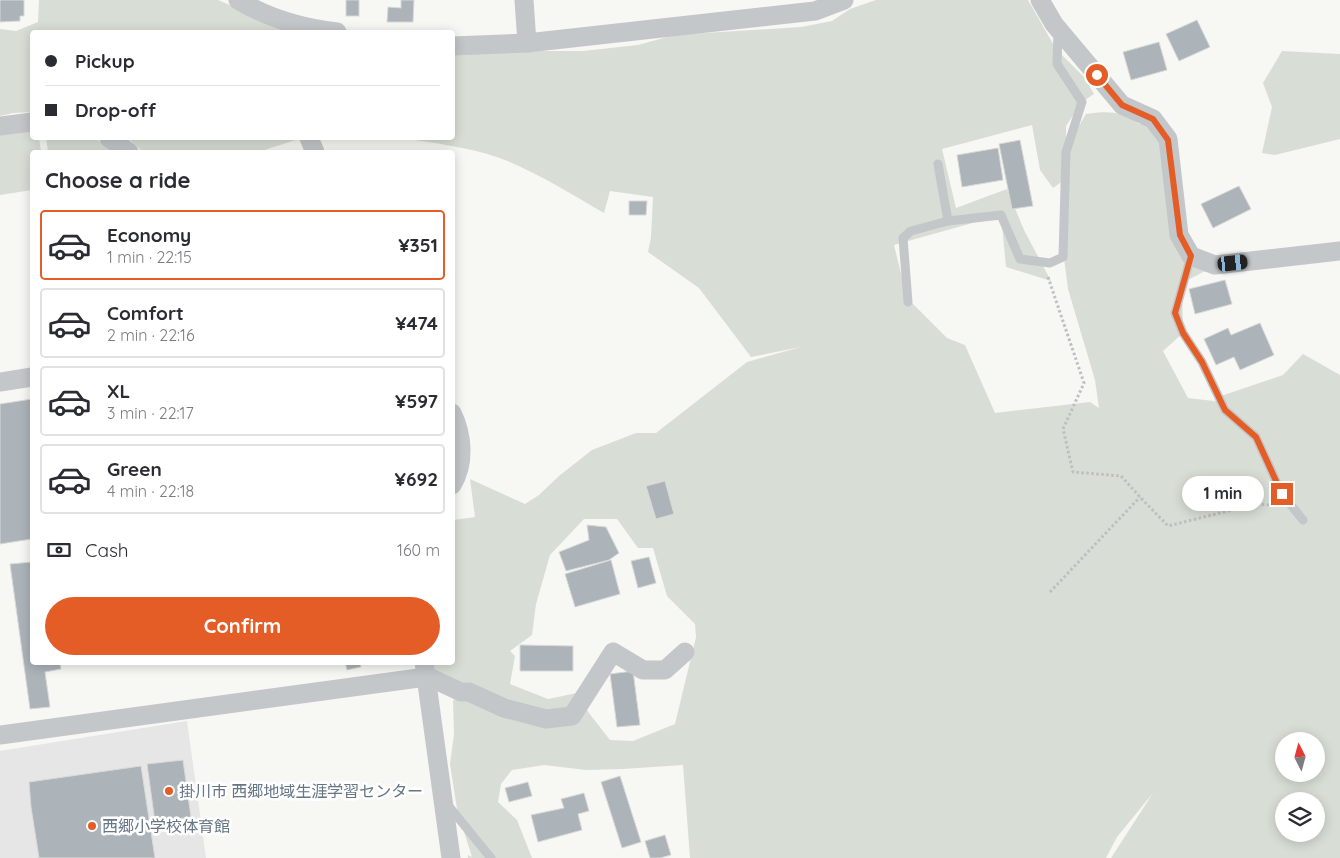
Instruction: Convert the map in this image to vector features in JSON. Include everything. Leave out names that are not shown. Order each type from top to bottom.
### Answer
[{"type":"street","points":[[238,0],[252,9],[278,20],[327,30]]},
{"type":"street","points":[[524,0],[527,43]]},
{"type":"street","points":[[455,46],[527,43],[815,12],[844,0]]},
{"type":"street","points":[[1040,0],[1058,29],[1122,105],[1153,119],[1168,140],[1180,235],[1191,256],[1215,265],[1340,251]]},
{"type":"street","points":[[0,126],[30,122]]},
{"type":"street","points":[[112,140],[126,150]]},
{"type":"street","points":[[0,382],[30,377]]},
{"type":"street","points":[[455,420],[459,427],[461,459],[459,473],[455,480]]},
{"type":"street","points":[[425,670],[431,678],[461,692],[469,692],[504,708],[546,719],[572,716],[613,652],[643,670],[665,670],[685,652]]},
{"type":"street","points":[[0,735],[425,670]]},
{"type":"street","points":[[425,670],[451,858]]},
{"type":"lane","points":[[908,302],[903,238],[911,231],[948,221],[1001,215],[1020,259],[1050,263],[1062,257],[1066,152],[1082,102],[1058,64],[1058,29]]},
{"type":"lane","points":[[938,164],[948,221]]},
{"type":"lane","points":[[1191,256],[1175,313],[1183,333],[1202,362],[1225,410],[1256,437],[1282,494],[1303,520]]},
{"type":"lane","points":[[443,798],[491,858]]},
{"type":"path","points":[[1043,262],[1084,383],[1063,429],[1073,472],[1121,476],[1168,526],[1256,504],[1292,507]]},
{"type":"path","points":[[1050,592],[1140,497]]},
{"type":"shaded area","points":[[39,0],[218,0],[288,30],[30,30],[30,112],[0,116],[0,29],[16,31],[38,22]]},
{"type":"shaded area","points":[[876,0],[1028,0],[1056,49],[1085,78],[1094,94],[1082,102],[1066,126],[1064,180],[1053,188],[1040,170],[1032,125],[942,149],[956,208],[1007,189],[1024,230],[1051,281],[1006,267],[1001,215],[894,245],[907,298],[947,338],[965,345],[995,413],[1090,402],[1099,408],[1095,380],[1068,289],[1063,250],[1069,143],[1086,114],[1094,113],[1108,112],[1120,114],[1139,124],[1155,122],[1169,150],[1175,243],[1209,269],[1182,283],[1183,333],[1163,351],[1188,398],[1222,402],[1221,396],[1283,375],[1303,354],[1340,375],[1340,858],[1111,858],[1153,793],[1117,837],[1106,858],[690,858],[683,765],[586,770],[544,765],[512,770],[501,784],[498,802],[517,820],[532,858],[468,858],[468,855],[472,857],[457,809],[450,764],[454,734],[453,701],[461,692],[431,678],[429,665],[455,665],[455,520],[475,517],[470,479],[525,504],[539,495],[559,476],[592,450],[636,433],[656,433],[747,362],[801,347],[751,357],[699,288],[648,252],[651,237],[653,197],[610,191],[604,213],[538,175],[511,162],[462,148],[414,140],[455,140],[455,51],[583,51],[638,45],[674,35],[801,27],[832,21],[850,9]],"holes":[[[584,519],[617,519],[638,548],[653,548],[667,596],[695,624],[696,637],[675,724],[633,741],[610,740],[589,713],[577,693],[548,699],[510,684],[515,656],[510,651],[532,635],[536,604],[550,555]]]},
{"type":"shaded area","points":[[1282,51],[1340,54],[1340,139],[1275,155],[1262,153],[1272,107],[1263,83]]},
{"type":"shaded area","points":[[30,122],[30,140],[39,140],[41,150],[30,150],[30,190],[0,195],[0,126]]},
{"type":"shaded area","points":[[46,140],[97,140],[114,150],[48,150]]},
{"type":"shaded area","points":[[130,140],[296,140],[264,150],[141,150]]},
{"type":"shaded area","points":[[187,721],[206,858],[0,858],[0,751]]},
{"type":"building","points":[[0,0],[24,0],[24,16],[20,16],[20,21],[0,22]]},
{"type":"building","points":[[346,0],[359,0],[359,16],[346,16]]},
{"type":"building","points":[[401,0],[414,0],[413,22],[387,22],[388,7],[401,8]]},
{"type":"building","points":[[1197,20],[1210,47],[1179,61],[1166,34]]},
{"type":"building","points":[[1159,42],[1167,70],[1131,80],[1123,52]]},
{"type":"building","points":[[1020,140],[1033,206],[1012,209],[999,144]]},
{"type":"building","points":[[998,148],[1003,180],[962,187],[957,155]]},
{"type":"building","points":[[1239,186],[1251,209],[1213,228],[1201,204]]},
{"type":"building","points":[[629,201],[647,201],[646,215],[629,215]]},
{"type":"building","points":[[1225,280],[1232,304],[1195,314],[1189,289]]},
{"type":"building","points":[[1260,323],[1274,355],[1240,370],[1234,357],[1216,365],[1204,339],[1228,328],[1231,335]]},
{"type":"building","points":[[30,399],[30,539],[0,544],[0,404]]},
{"type":"building","points":[[665,481],[674,514],[656,519],[646,486]]},
{"type":"building","points":[[587,525],[606,527],[619,553],[609,560],[566,571],[559,552],[589,540]]},
{"type":"building","points":[[649,557],[656,583],[638,588],[631,561]]},
{"type":"building","points":[[611,560],[620,594],[575,607],[565,574]]},
{"type":"building","points":[[30,562],[30,665],[60,665],[61,669],[45,672],[50,707],[30,709],[10,564]]},
{"type":"building","points":[[520,645],[573,646],[573,671],[520,671]]},
{"type":"building","points":[[346,665],[361,665],[361,667],[347,670]]},
{"type":"building","points":[[633,671],[640,725],[617,727],[610,674]]},
{"type":"building","name":"掛川市 西郷地域生涯学習センター","points":[[183,760],[191,817],[155,822],[147,764]]},
{"type":"building","name":"西郷小学校体育館","points":[[141,766],[155,858],[39,858],[29,782]]},
{"type":"building","points":[[620,776],[641,842],[622,848],[601,782]]},
{"type":"building","points":[[528,782],[532,796],[509,802],[505,788]]},
{"type":"building","points":[[584,793],[589,811],[578,814],[582,830],[538,842],[531,815],[564,808],[561,799]]},
{"type":"building","points":[[665,835],[671,855],[650,858],[645,841]]},
{"type":"place","name":"掛川市 西郷地域生涯学習センター","points":[[169,791]]},
{"type":"place","name":"西郷小学校体育館","points":[[92,826]]},
{"type":"route","points":[[1097,75],[1122,105],[1153,119],[1168,140],[1180,235],[1191,256],[1175,313],[1183,333],[1202,362],[1225,410],[1256,437],[1282,494]]}]
